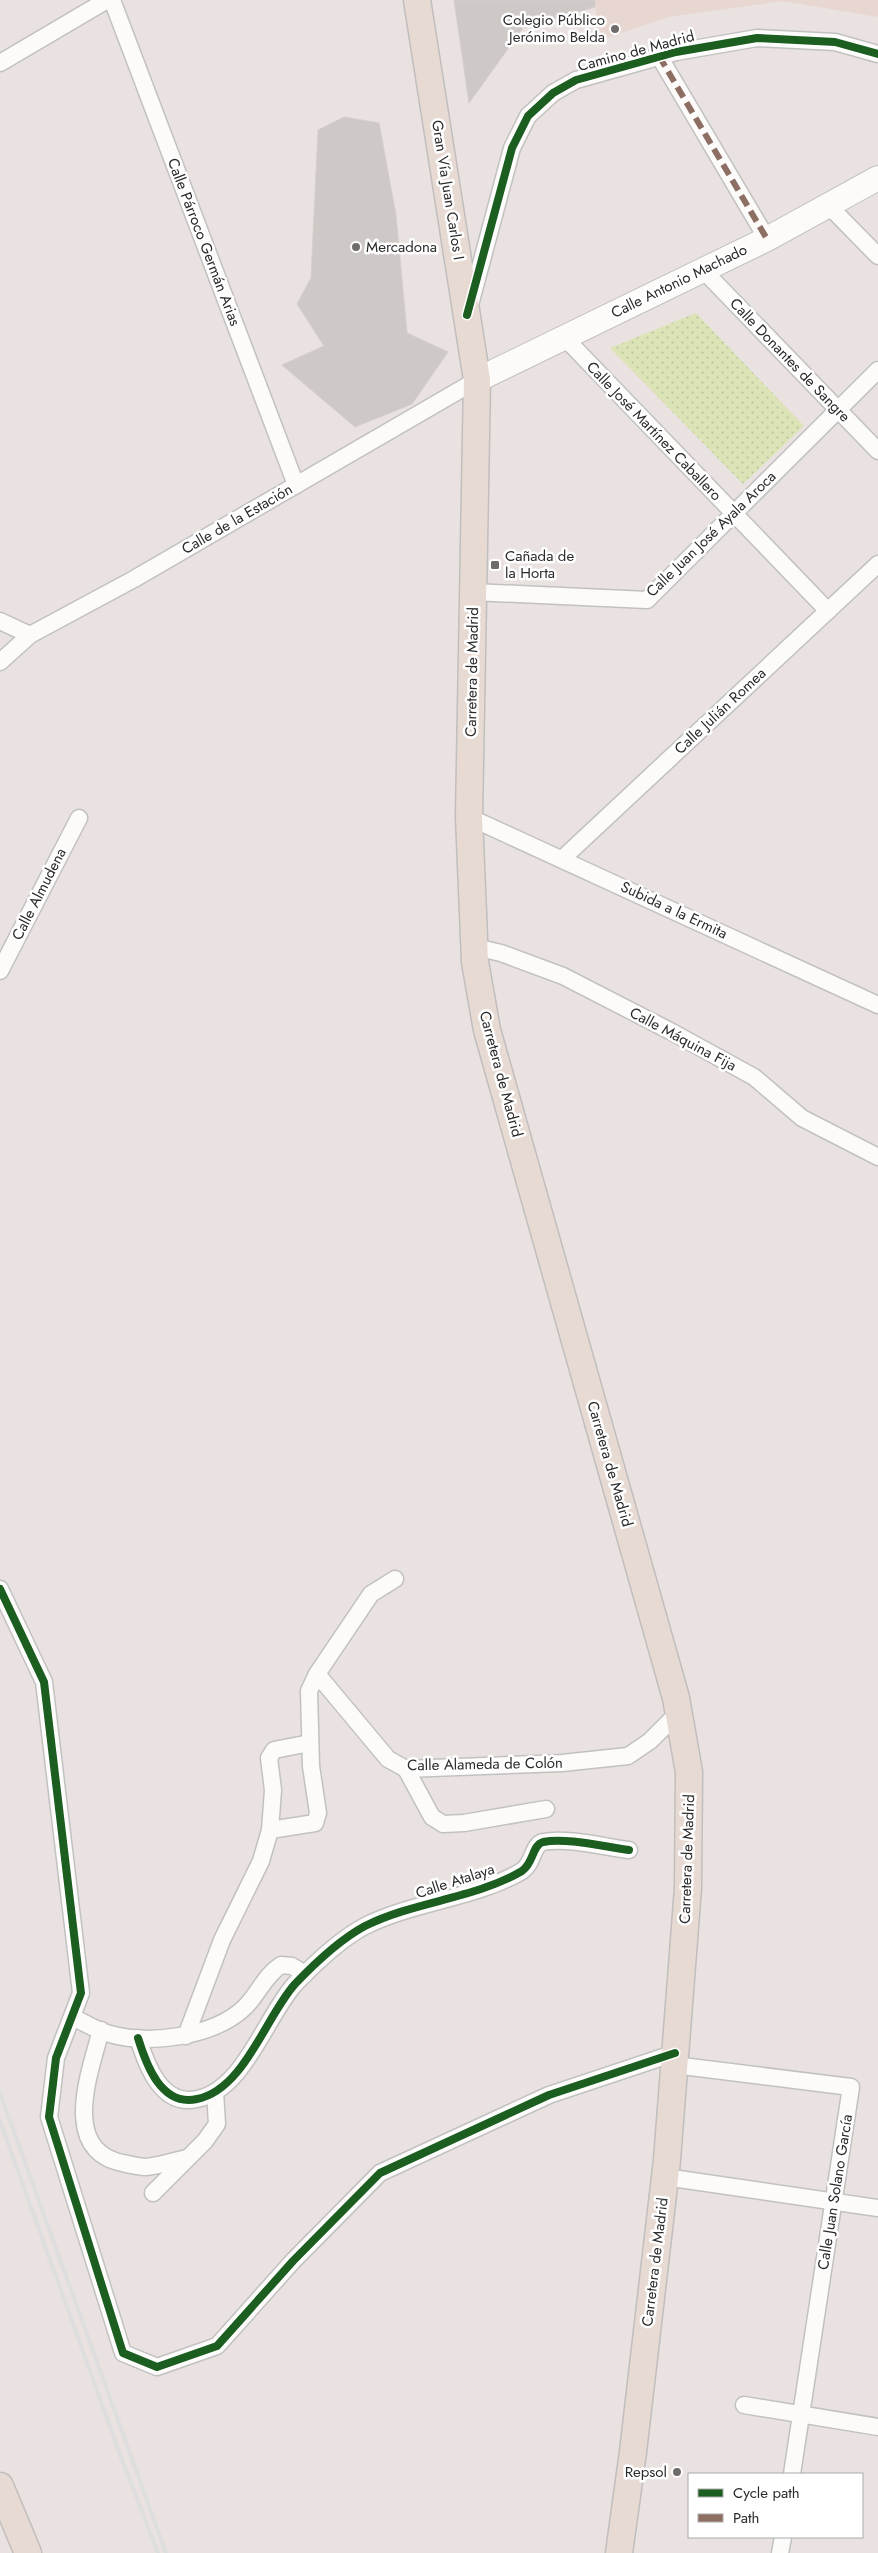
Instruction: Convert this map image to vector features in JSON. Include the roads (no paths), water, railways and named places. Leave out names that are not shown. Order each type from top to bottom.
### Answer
[{"type":"main road","name":"Gran Vía Juan Carlos I","points":[[417,0],[477,380]]},
{"type":"main road","name":"Calle Antonio Machado","points":[[477,380],[767,238],[878,178]]},
{"type":"main road","name":"Carretera de Madrid","points":[[477,380],[470,817],[475,948],[487,1030],[678,1713],[689,1772],[688,1888],[665,2177],[619,2553]]},
{"type":"main road","points":[[0,2486],[28,2553]]},
{"type":"street","points":[[0,63],[108,0]]},
{"type":"street","name":"Calle Párroco Germán Arias","points":[[112,0],[296,485]]},
{"type":"street","name":"Camino de Madrid","points":[[467,314],[512,148],[528,116],[553,93],[576,80],[659,56],[757,38],[835,42],[878,54]]},
{"type":"street","points":[[659,56],[767,238]]},
{"type":"street","points":[[829,206],[878,256]]},
{"type":"street","name":"Calle Donantes de Sangre","points":[[702,270],[878,451]]},
{"type":"street","name":"Calle José Martínez Caballero","points":[[564,337],[828,611]]},
{"type":"street","name":"Calle Juan José Ayala Aroca","points":[[473,592],[647,600],[878,370]]},
{"type":"street","name":"Calle de la Estación","points":[[0,662],[30,635],[134,579],[477,380]]},
{"type":"street","name":"Calle Julián Romea","points":[[562,858],[878,564]]},
{"type":"street","points":[[0,621],[30,635]]},
{"type":"street","name":"Subida a la Ermita","points":[[470,817],[878,1005]]},
{"type":"street","name":"Calle Almudena","points":[[0,971],[79,818]]},
{"type":"street","name":"Calle Máquina Fija","points":[[475,948],[501,953],[563,976],[672,1032],[754,1077],[802,1118],[878,1157]]},
{"type":"street","points":[[270,1830],[315,1823],[318,1813],[310,1744],[309,1691],[317,1674],[371,1594],[395,1580]]},
{"type":"street","points":[[0,1589],[44,1682],[81,1993],[56,2058],[49,2116],[123,2353],[157,2367],[217,2346],[293,2261],[380,2173],[549,2095],[675,2059]]},
{"type":"street","name":"Calle Alameda de Colón","points":[[317,1674],[388,1759],[406,1768],[562,1763],[628,1756],[650,1741],[678,1713]]},
{"type":"street","points":[[186,2036],[222,1940],[260,1860],[270,1830],[273,1790],[269,1758],[274,1750],[310,1744]]},
{"type":"street","points":[[406,1768],[432,1817],[443,1824],[464,1823],[546,1809]]},
{"type":"street","name":"Calle Atalaya","points":[[300,1980],[336,1945],[366,1926],[425,1905],[483,1889],[523,1870],[531,1863],[535,1847],[541,1842],[558,1841],[629,1850]]},
{"type":"street","points":[[72,2017],[110,2034],[150,2039],[186,2036],[224,2021],[244,2008],[270,1972],[281,1965],[292,1966],[300,1980],[240,2069],[215,2092],[198,2099],[183,2100],[169,2094],[148,2068],[138,2038]]},
{"type":"street","points":[[101,2030],[85,2086],[84,2126],[92,2146],[110,2161],[145,2167],[187,2158]]},
{"type":"street","name":"Calle Juan Solano García","points":[[675,2059],[851,2087],[792,2473]]},
{"type":"street","points":[[153,2193],[204,2141],[217,2124],[215,2092]]},
{"type":"street","points":[[665,2177],[878,2208]]},
{"type":"street","points":[[744,2405],[878,2427]]},
{"type":"street","points":[[780,2553],[783,2538]]},
{"type":"railway","points":[[0,2093],[166,2553]]},
{"type":"railway","points":[[0,2121],[122,2460],[158,2553]]},
{"type":"place","name":"Colegio Público Jerónimo Belda","points":[[615,29]]},
{"type":"place","name":"Mercadona","points":[[356,247]]},
{"type":"place","name":"Cañada de la Horta","points":[[495,565]]},
{"type":"place","name":"Repsol","points":[[677,2472]]}]
